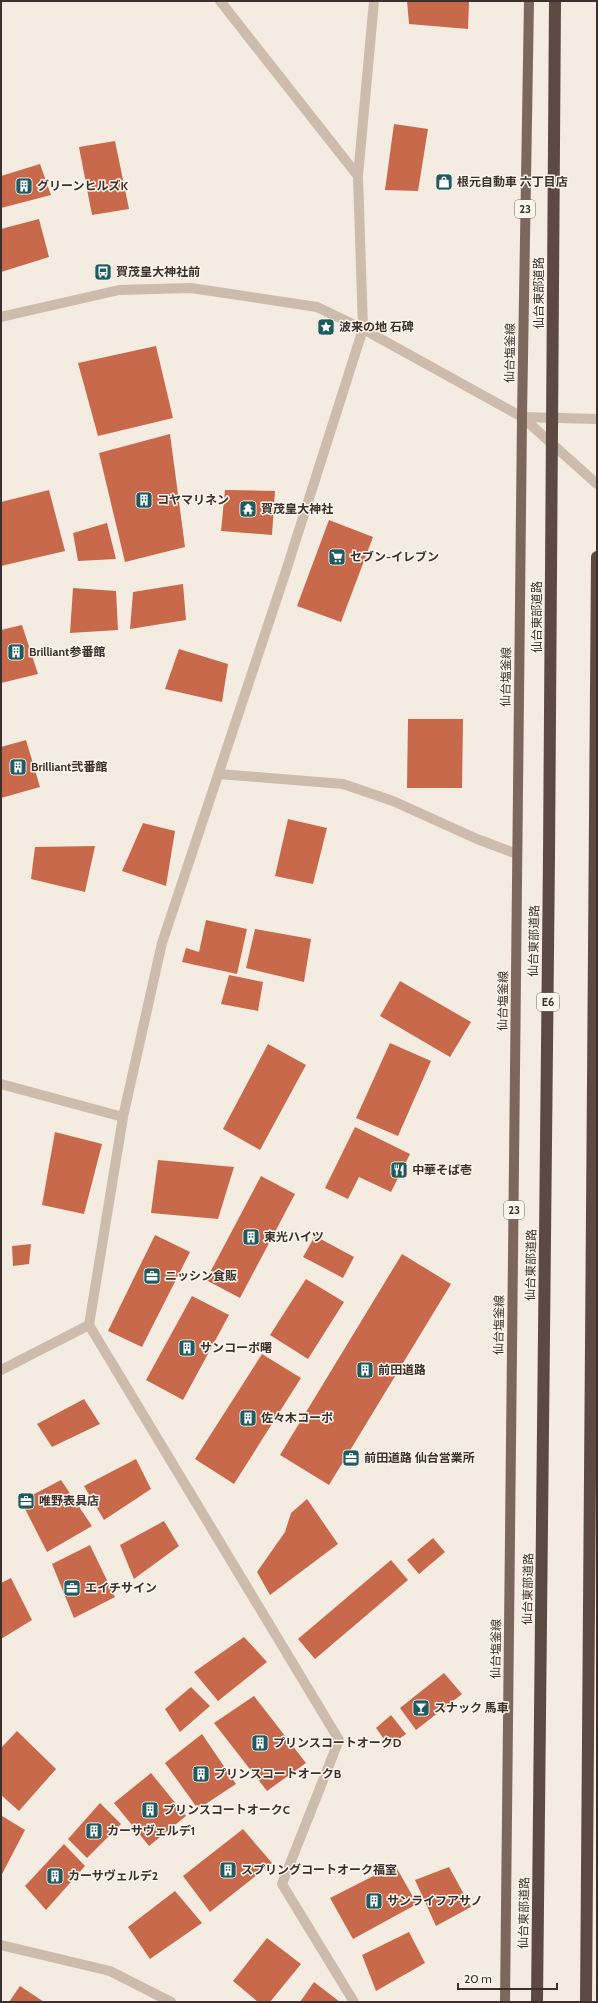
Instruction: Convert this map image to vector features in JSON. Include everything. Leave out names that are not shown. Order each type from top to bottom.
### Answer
[{"type":"highway","name":"仙台東部道路","points":[[537,2002],[549,864],[555,1]]},
{"type":"highway","points":[[586,2002],[597,558]]},
{"type":"main road","name":"仙台塩釜線","points":[[505,2002],[522,417],[529,1]]},
{"type":"street","points":[[220,1],[358,176]]},
{"type":"street","points":[[354,2002],[282,1884],[339,1740],[89,1325],[123,1117],[162,943],[285,574],[363,329],[358,176],[374,1]]},
{"type":"street","points":[[1,317],[119,290],[191,288],[317,307],[363,329],[522,417],[597,484]]},
{"type":"street","points":[[522,417],[597,419]]},
{"type":"street","points":[[219,774],[343,784],[393,801],[477,839],[517,854]]},
{"type":"street","points":[[1,1084],[123,1117]]},
{"type":"street","points":[[1,1370],[89,1325]]},
{"type":"street","points":[[1,1946],[110,1971],[171,2002]]},
{"type":"building","points":[[407,1],[469,1],[468,29],[409,24]]},
{"type":"building","points":[[394,124],[428,129],[418,191],[385,190]]},
{"type":"building","points":[[115,141],[129,209],[92,215],[79,147]]},
{"type":"building","name":"グリーンヒルズK","points":[[40,164],[51,195],[1,208],[1,176]]},
{"type":"building","points":[[39,219],[49,257],[1,272],[1,229]]},
{"type":"building","points":[[156,346],[173,418],[98,436],[78,363]]},
{"type":"building","name":"コヤマリネン","points":[[170,434],[185,547],[125,562],[99,453]]},
{"type":"building","points":[[49,490],[65,551],[1,566],[1,502]]},
{"type":"building","points":[[225,490],[275,491],[272,535],[221,531]]},
{"type":"building","points":[[329,520],[373,537],[341,622],[297,606]]},
{"type":"building","points":[[107,523],[116,559],[78,561],[73,533]]},
{"type":"building","points":[[183,584],[186,620],[130,629],[133,592]]},
{"type":"building","points":[[73,588],[116,591],[118,630],[70,633]]},
{"type":"building","name":"Brilliant参番館","points":[[22,625],[38,674],[1,683],[1,630]]},
{"type":"building","points":[[179,649],[228,664],[222,702],[165,689]]},
{"type":"building","points":[[408,719],[463,719],[462,788],[407,788]]},
{"type":"building","name":"Brilliant弐番館","points":[[26,740],[40,787],[1,798],[1,747]]},
{"type":"building","points":[[288,819],[327,828],[313,884],[275,876]]},
{"type":"building","points":[[143,823],[175,831],[166,886],[122,871]]},
{"type":"building","points":[[95,846],[85,892],[31,879],[35,847]]},
{"type":"building","points":[[206,920],[247,929],[237,974],[182,962],[186,948],[199,952]]},
{"type":"building","points":[[255,929],[311,939],[304,982],[246,968]]},
{"type":"building","points":[[229,975],[263,982],[258,1011],[221,1004]]},
{"type":"building","points":[[400,981],[471,1022],[450,1057],[380,1016]]},
{"type":"building","points":[[390,1043],[431,1061],[398,1136],[356,1118]]},
{"type":"building","points":[[268,1044],[306,1065],[260,1150],[223,1129]]},
{"type":"building","points":[[355,1127],[410,1154],[391,1192],[359,1177],[348,1199],[325,1188]]},
{"type":"building","points":[[55,1132],[102,1144],[84,1214],[42,1205]]},
{"type":"building","points":[[158,1160],[234,1167],[218,1219],[151,1213]]},
{"type":"building","name":"東光ハイツ","points":[[261,1176],[295,1194],[240,1298],[206,1280]]},
{"type":"building","points":[[155,1235],[190,1252],[142,1347],[108,1331]]},
{"type":"building","points":[[315,1236],[354,1257],[343,1278],[303,1257]]},
{"type":"building","points":[[31,1244],[29,1264],[13,1266],[12,1246]]},
{"type":"building","name":"前田道路","points":[[402,1254],[451,1284],[329,1485],[280,1455]]},
{"type":"building","points":[[306,1279],[344,1302],[308,1359],[270,1335]]},
{"type":"building","name":"サンコーポ曙","points":[[192,1296],[229,1315],[183,1400],[146,1380]]},
{"type":"building","name":"佐々木コーポ","points":[[262,1354],[301,1378],[234,1484],[195,1459]]},
{"type":"building","points":[[84,1399],[100,1424],[52,1447],[37,1424]]},
{"type":"building","points":[[136,1459],[151,1489],[104,1520],[84,1486]]},
{"type":"building","points":[[61,1480],[92,1526],[47,1552],[21,1501]]},
{"type":"building","points":[[307,1499],[338,1544],[270,1595],[257,1572],[285,1532],[291,1513]]},
{"type":"building","points":[[164,1521],[179,1546],[134,1579],[120,1545]]},
{"type":"building","points":[[433,1538],[445,1552],[419,1574],[407,1560]]},
{"type":"building","points":[[90,1545],[115,1597],[74,1618],[52,1564]]},
{"type":"building","points":[[391,1560],[408,1580],[315,1659],[298,1639]]},
{"type":"building","points":[[11,1578],[32,1620],[1,1639],[1,1583]]},
{"type":"building","points":[[244,1637],[267,1662],[218,1701],[194,1672]]},
{"type":"building","points":[[444,1673],[462,1694],[416,1730],[400,1708]]},
{"type":"building","points":[[191,1687],[210,1706],[180,1732],[165,1709]]},
{"type":"building","name":"プリンスコートオークD","points":[[254,1696],[306,1763],[267,1791],[214,1723]]},
{"type":"building","points":[[391,1715],[406,1734],[389,1746],[376,1728]]},
{"type":"building","points":[[17,1731],[56,1769],[19,1811],[1,1795],[1,1748]]},
{"type":"building","name":"プリンスコートオークB","points":[[202,1734],[236,1784],[198,1809],[165,1763]]},
{"type":"building","name":"プリンスコートオークC","points":[[151,1773],[186,1816],[149,1846],[114,1803]]},
{"type":"building","name":"カーサヴェルデ1","points":[[100,1803],[121,1824],[87,1858],[68,1839]]},
{"type":"building","points":[[2,1816],[25,1830],[1,1876],[1,1818]]},
{"type":"building","name":"スプリングコートオーク福室","points":[[243,1829],[272,1863],[210,1912],[183,1876]]},
{"type":"building","name":"カーサヴェルデ2","points":[[64,1844],[85,1866],[46,1910],[25,1886]]},
{"type":"building","name":"サンライフアサノ","points":[[395,1865],[417,1904],[353,1939],[330,1898]]},
{"type":"building","points":[[449,1867],[471,1907],[436,1926],[415,1880]]},
{"type":"building","points":[[175,1891],[202,1923],[150,1959],[128,1927]]},
{"type":"building","points":[[409,1932],[425,1963],[376,1991],[362,1955]]},
{"type":"building","points":[[267,1938],[301,1964],[270,2002],[258,2002],[233,1981]]},
{"type":"building","points":[[314,1982],[340,2002],[300,2002]]},
{"type":"building","points":[[20,1986],[44,2002],[9,2002]]},
{"type":"place","name":"根元自動車 六丁目店","points":[[444,182]]},
{"type":"place","name":"グリーンヒルズK","points":[[24,186]]},
{"type":"place","name":"賀茂皇大神社前","points":[[103,272]]},
{"type":"place","name":"波来の地 石碑","points":[[326,327]]},
{"type":"place","name":"コヤマリネン","points":[[144,500]]},
{"type":"place","name":"賀茂皇大神社","points":[[248,509]]},
{"type":"place","name":"セブン-イレブン","points":[[337,557]]},
{"type":"place","name":"Brilliant参番館","points":[[16,652]]},
{"type":"place","name":"Brilliant弐番館","points":[[18,767]]},
{"type":"place","name":"中華そば壱","points":[[399,1170]]},
{"type":"place","name":"東光ハイツ","points":[[251,1237]]},
{"type":"place","name":"ニッシン食販","points":[[152,1276]]},
{"type":"place","name":"サンコーポ曙","points":[[187,1348]]},
{"type":"place","name":"前田道路","points":[[365,1370]]},
{"type":"place","name":"佐々木コーポ","points":[[248,1418]]},
{"type":"place","name":"前田道路 仙台営業所","points":[[351,1458]]},
{"type":"place","name":"唯野表具店","points":[[26,1501]]},
{"type":"place","name":"エイチサイン","points":[[72,1588]]},
{"type":"place","name":"スナック 馬車","points":[[421,1708]]},
{"type":"place","name":"プリンスコートオークD","points":[[260,1743]]},
{"type":"place","name":"プリンスコートオークB","points":[[201,1774]]},
{"type":"place","name":"プリンスコートオークC","points":[[150,1810]]},
{"type":"place","name":"カーサヴェルデ1","points":[[94,1831]]},
{"type":"place","name":"スプリングコートオーク福室","points":[[228,1870]]},
{"type":"place","name":"カーサヴェルデ2","points":[[55,1876]]},
{"type":"place","name":"サンライフアサノ","points":[[374,1901]]}]
